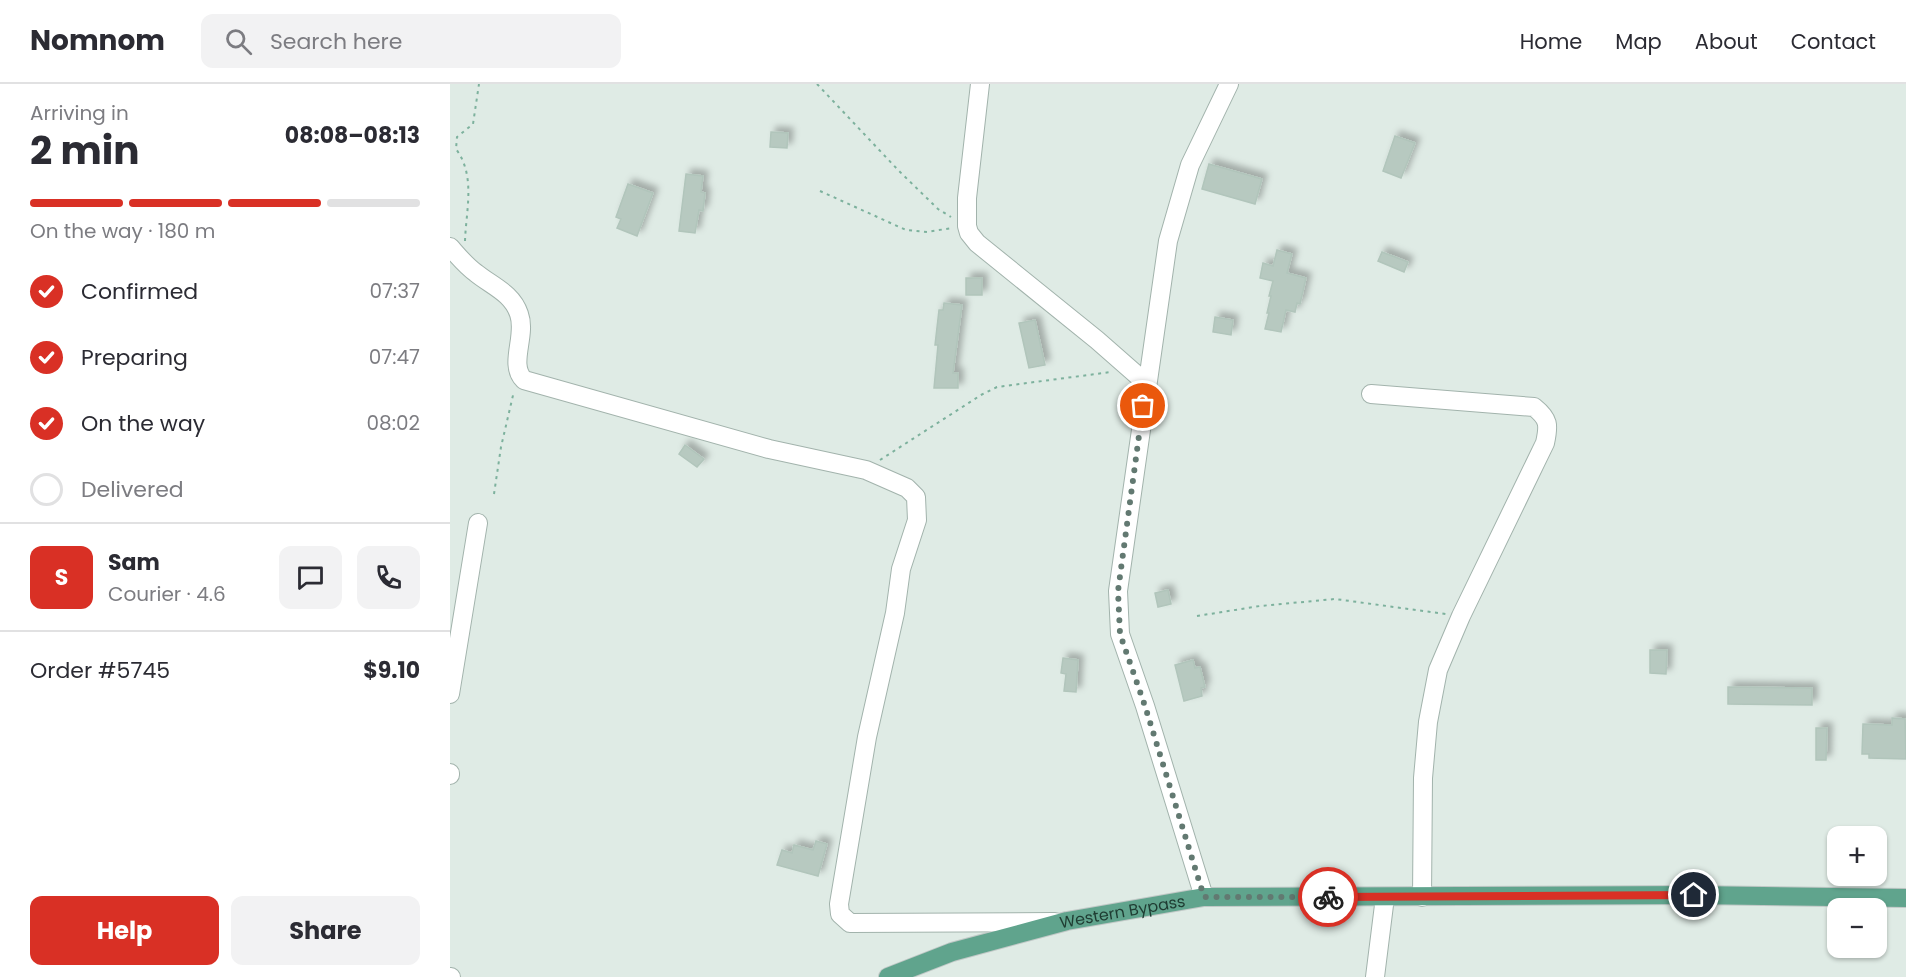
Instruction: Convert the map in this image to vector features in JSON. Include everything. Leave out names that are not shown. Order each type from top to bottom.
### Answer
[{"type":"main road","name":"Western Bypass","points":[[888,977],[952,952],[1067,921],[1204,897],[1694,895],[1906,898]]},
{"type":"street","points":[[980,84],[967,198],[969,233],[977,243],[1097,340],[1146,383]]},
{"type":"street","points":[[1204,897],[1145,706],[1120,634],[1118,591],[1168,241],[1190,165],[1229,84]]},
{"type":"street","points":[[450,247],[465,263],[506,294],[520,315],[522,327],[516,365],[518,374],[524,380],[769,449],[866,470],[907,488],[916,497],[914,529],[901,569],[895,614],[867,737],[839,904],[840,914],[850,923],[1067,921]]},
{"type":"street","points":[[1371,394],[1534,407],[1545,416],[1548,429],[1545,443],[1461,615],[1438,670],[1428,722],[1423,778],[1422,897]]},
{"type":"street","points":[[450,694],[478,523]]},
{"type":"street","points":[[1375,977],[1385,897]]},
{"type":"path","points":[[465,263],[469,184],[462,157],[456,149],[457,137],[473,124],[478,84]]},
{"type":"path","points":[[817,84],[938,209],[967,226]]},
{"type":"path","points":[[820,191],[906,230],[927,232],[967,226]]},
{"type":"path","points":[[866,470],[909,440],[997,387],[1129,369]]},
{"type":"path","points":[[494,494],[501,447],[518,374]]},
{"type":"path","points":[[1197,615],[1335,599],[1461,615]]},
{"type":"building","points":[[771,132],[788,133],[787,148],[770,147]]},
{"type":"building","points":[[1395,136],[1415,143],[1401,178],[1383,171]]},
{"type":"building","points":[[1209,164],[1262,179],[1255,204],[1202,189]]},
{"type":"building","points":[[686,174],[703,176],[701,192],[705,193],[703,211],[699,210],[695,233],[679,231]]},
{"type":"building","points":[[628,184],[653,193],[637,236],[617,228],[621,219],[616,217]]},
{"type":"building","points":[[1277,250],[1292,254],[1287,273],[1306,278],[1300,304],[1297,303],[1295,312],[1286,310],[1281,332],[1265,329],[1273,281],[1260,278],[1263,263],[1273,266]]},
{"type":"building","points":[[1382,252],[1408,262],[1404,272],[1378,261]]},
{"type":"building","points":[[966,278],[982,278],[982,295],[966,295]]},
{"type":"building","points":[[944,303],[962,305],[953,373],[958,373],[958,388],[934,388],[939,310],[943,310]]},
{"type":"building","points":[[1215,317],[1233,320],[1231,335],[1213,332]]},
{"type":"building","points":[[1035,320],[1045,365],[1029,368],[1019,323]]},
{"type":"building","points":[[685,445],[704,459],[697,467],[679,454]]},
{"type":"building","points":[[1168,590],[1171,604],[1158,607],[1155,593]]},
{"type":"building","points":[[1650,650],[1667,650],[1666,674],[1650,673]]},
{"type":"building","points":[[1063,658],[1078,660],[1076,692],[1064,691],[1066,674],[1061,673]]},
{"type":"building","points":[[1193,660],[1195,668],[1200,667],[1205,687],[1201,688],[1202,696],[1184,701],[1175,665]]},
{"type":"building","points":[[1728,687],[1812,688],[1812,705],[1728,704]]},
{"type":"building","points":[[1892,718],[1905,719],[1906,759],[1869,758],[1869,754],[1862,754],[1863,724],[1892,725]]},
{"type":"building","points":[[1816,728],[1827,728],[1826,760],[1816,760]]},
{"type":"building","points":[[816,841],[827,844],[818,876],[777,865],[782,850],[792,853],[794,845],[813,850]]},
{"type":"way so far","points":[[1143,406],[1118,591],[1120,634],[1145,706],[1204,897],[1328,897]]},
{"type":"route","points":[[1328,897],[1694,895]]}]
